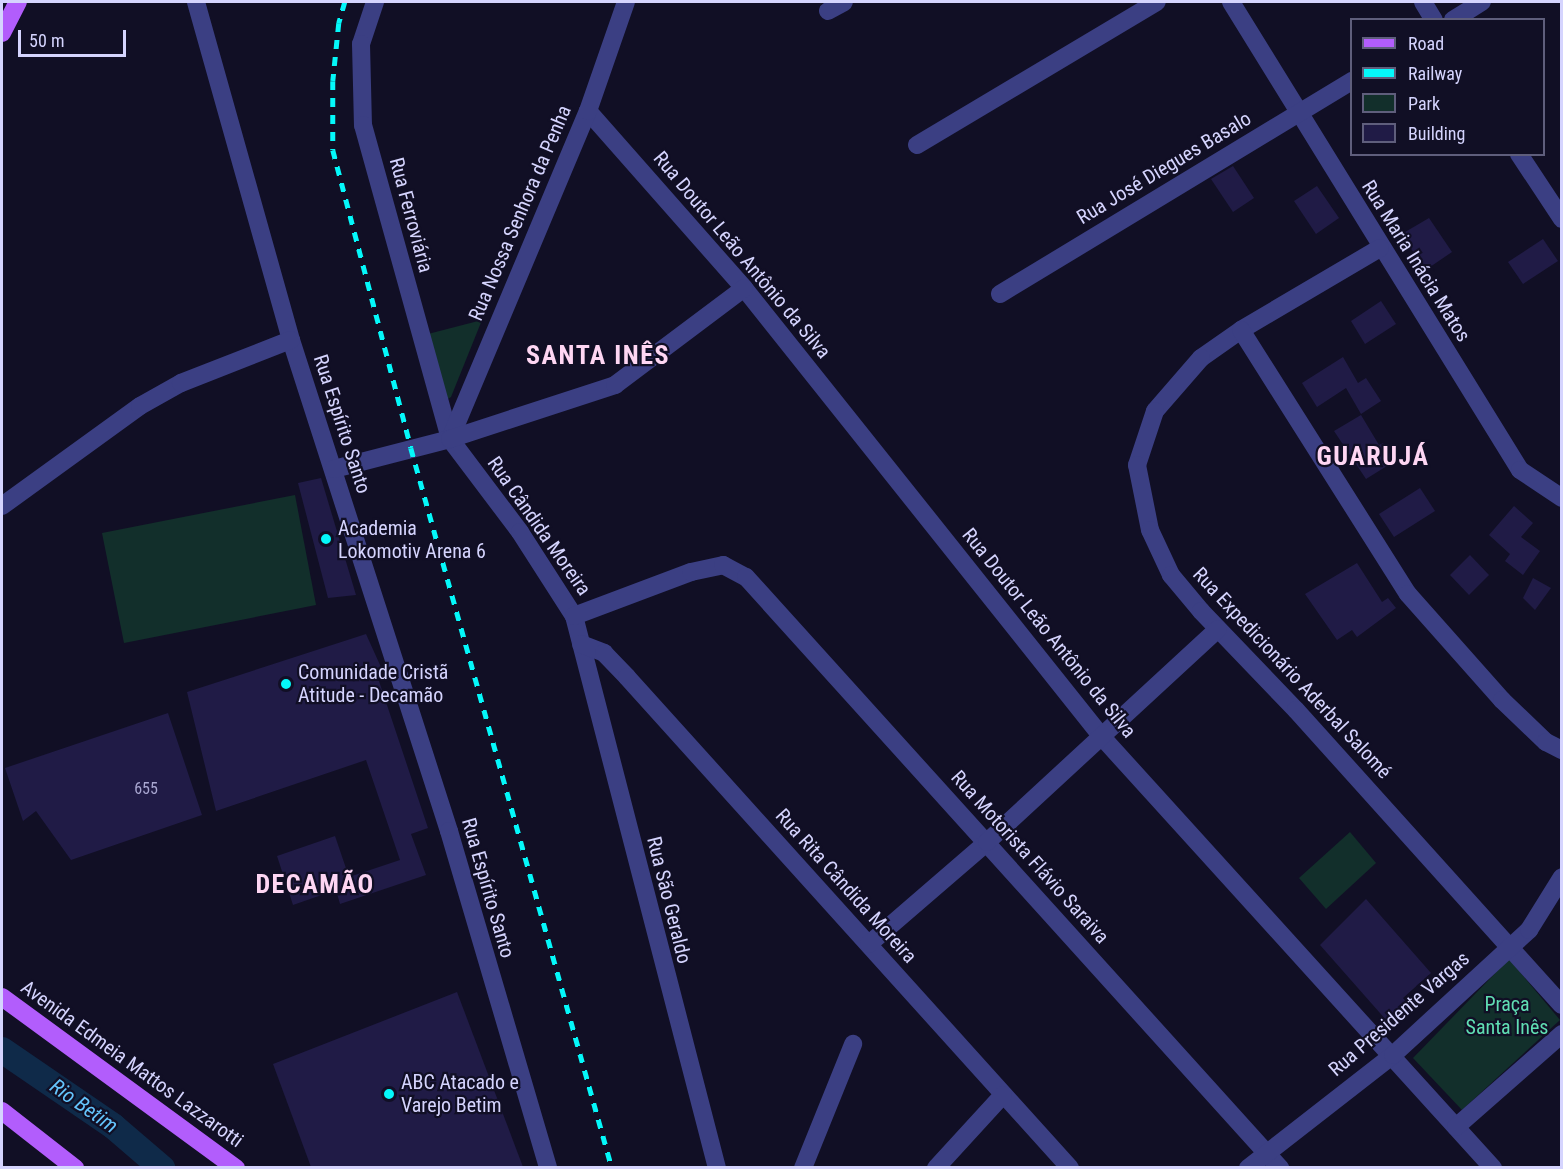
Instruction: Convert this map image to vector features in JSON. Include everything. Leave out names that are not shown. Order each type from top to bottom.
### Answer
[{"type":"main road","points":[[2,33],[18,2]]},
{"type":"main road","name":"Avenida Edmeia Mattos Lazzarotti","points":[[2,998],[236,1167]]},
{"type":"main road","points":[[2,1111],[75,1167]]},
{"type":"street","name":"Rua Espírito Santo","points":[[196,2],[291,340],[449,831],[548,1167]]},
{"type":"street","name":"Rua Ferroviária","points":[[375,2],[361,44],[363,124],[450,439]]},
{"type":"street","name":"Rua Nossa Senhora da Penha","points":[[450,439],[588,111],[626,2]]},
{"type":"street","points":[[917,145],[1157,2]]},
{"type":"street","name":"Rua Maria Inácia Matos","points":[[1232,2],[1300,111],[1380,248],[1520,470],[1562,498]]},
{"type":"street","points":[[1423,2],[1433,18]]},
{"type":"street","points":[[1456,18],[1482,2]]},
{"type":"street","name":"Rua José Diegues Basalo","points":[[1000,294],[1350,82]]},
{"type":"street","name":"Rua Doutor Leão Antônio da Silva","points":[[588,111],[744,288],[1102,736],[1493,1167]]},
{"type":"street","points":[[1520,156],[1562,219]]},
{"type":"street","name":"Rua Expedicionário Aderbal Salomé","points":[[1380,248],[1241,330],[1201,358],[1155,411],[1137,465],[1150,530],[1171,575],[1218,629],[1511,945],[1562,1005]]},
{"type":"street","points":[[334,468],[450,439],[615,385],[744,288]]},
{"type":"street","points":[[1241,330],[1408,594],[1502,700],[1546,742],[1562,750]]},
{"type":"street","points":[[2,506],[140,406],[181,383],[291,340]]},
{"type":"street","name":"Rua Cândida Moreira","points":[[450,439],[520,532],[574,616],[581,644]]},
{"type":"street","name":"Rua Motorista Flávio Saraiva","points":[[574,616],[692,572],[723,565],[746,577],[1280,1167]]},
{"type":"street","points":[[868,944],[987,842],[1218,629]]},
{"type":"street","name":"Rua Rita Cândida Moreira","points":[[581,644],[604,653],[612,661],[1070,1167]]},
{"type":"street","name":"Rua São Geraldo","points":[[581,644],[717,1167]]},
{"type":"street","name":"Rua Presidente Vargas","points":[[1248,1167],[1393,1055],[1529,930],[1562,877]]},
{"type":"street","points":[[1456,1127],[1562,1034]]},
{"type":"street","points":[[803,1167],[853,1044]]},
{"type":"street","points":[[936,1167],[1003,1095]]},
{"type":"green space","points":[[482,320],[451,397],[446,400],[428,334]]},
{"type":"green space","points":[[295,495],[316,605],[124,643],[102,533]]},
{"type":"green space","points":[[1350,832],[1376,863],[1326,909],[1299,878]]},
{"type":"green space","name":"Praça Santa Inês","points":[[1509,959],[1560,1020],[1462,1110],[1413,1058]]},
{"type":"building","points":[[1233,166],[1254,198],[1233,212],[1211,179]]},
{"type":"building","points":[[1317,186],[1339,218],[1316,234],[1294,201]]},
{"type":"building","points":[[1429,218],[1452,252],[1427,269],[1400,235]]},
{"type":"building","points":[[1543,239],[1558,261],[1523,284],[1508,262]]},
{"type":"building","points":[[1381,301],[1396,324],[1365,344],[1351,321]]},
{"type":"building","points":[[1343,357],[1358,383],[1366,378],[1381,401],[1361,414],[1346,388],[1317,407],[1302,383]]},
{"type":"building","points":[[1361,415],[1379,445],[1383,443],[1395,461],[1366,479],[1334,431]]},
{"type":"building","name":"Academia Lokomotiv Arena 6","points":[[321,478],[356,595],[328,598],[298,483]]},
{"type":"building","points":[[1420,488],[1435,511],[1394,537],[1379,514]]},
{"type":"building","points":[[1514,506],[1533,523],[1521,537],[1540,551],[1523,575],[1505,561],[1510,554],[1489,535]]},
{"type":"building","points":[[1470,555],[1489,575],[1469,595],[1450,575]]},
{"type":"building","points":[[1357,563],[1382,602],[1388,598],[1396,608],[1357,637],[1352,630],[1337,640],[1305,594]]},
{"type":"building","points":[[1533,578],[1551,588],[1535,610],[1523,598]]},
{"type":"building","points":[[366,634],[385,676],[378,678],[428,828],[411,834],[426,875],[340,904],[336,890],[293,905],[277,856],[335,836],[349,877],[400,860],[366,760],[216,811],[187,692]]},
{"type":"building","points":[[168,713],[202,815],[71,860],[36,811],[23,821],[5,768]]},
{"type":"building","points":[[1366,899],[1431,973],[1403,998],[1407,1003],[1387,1021],[1320,945]]},
{"type":"building","name":"ABC Atacado e Varejo Betim","points":[[457,992],[523,1167],[311,1167],[273,1064]]},
{"type":"waterway","name":"Rio Betim","points":[[2,1050],[113,1126],[162,1168]]},
{"type":"railway","points":[[345,2],[339,23],[333,81],[333,150],[411,448],[612,1168]]},
{"type":"place","name":"Academia Lokomotiv Arena 6","points":[[326,539]]},
{"type":"place","name":"Comunidade Cristã Atitude - Decamão","points":[[286,684]]},
{"type":"place","name":"ABC Atacado e Varejo Betim","points":[[389,1094]]},
{"type":"district","name":"SANTA INÊS","points":[[598,356]]},
{"type":"district","name":"GUARUJÁ","points":[[1373,457]]},
{"type":"district","name":"DECAMÃO","points":[[315,885]]}]
